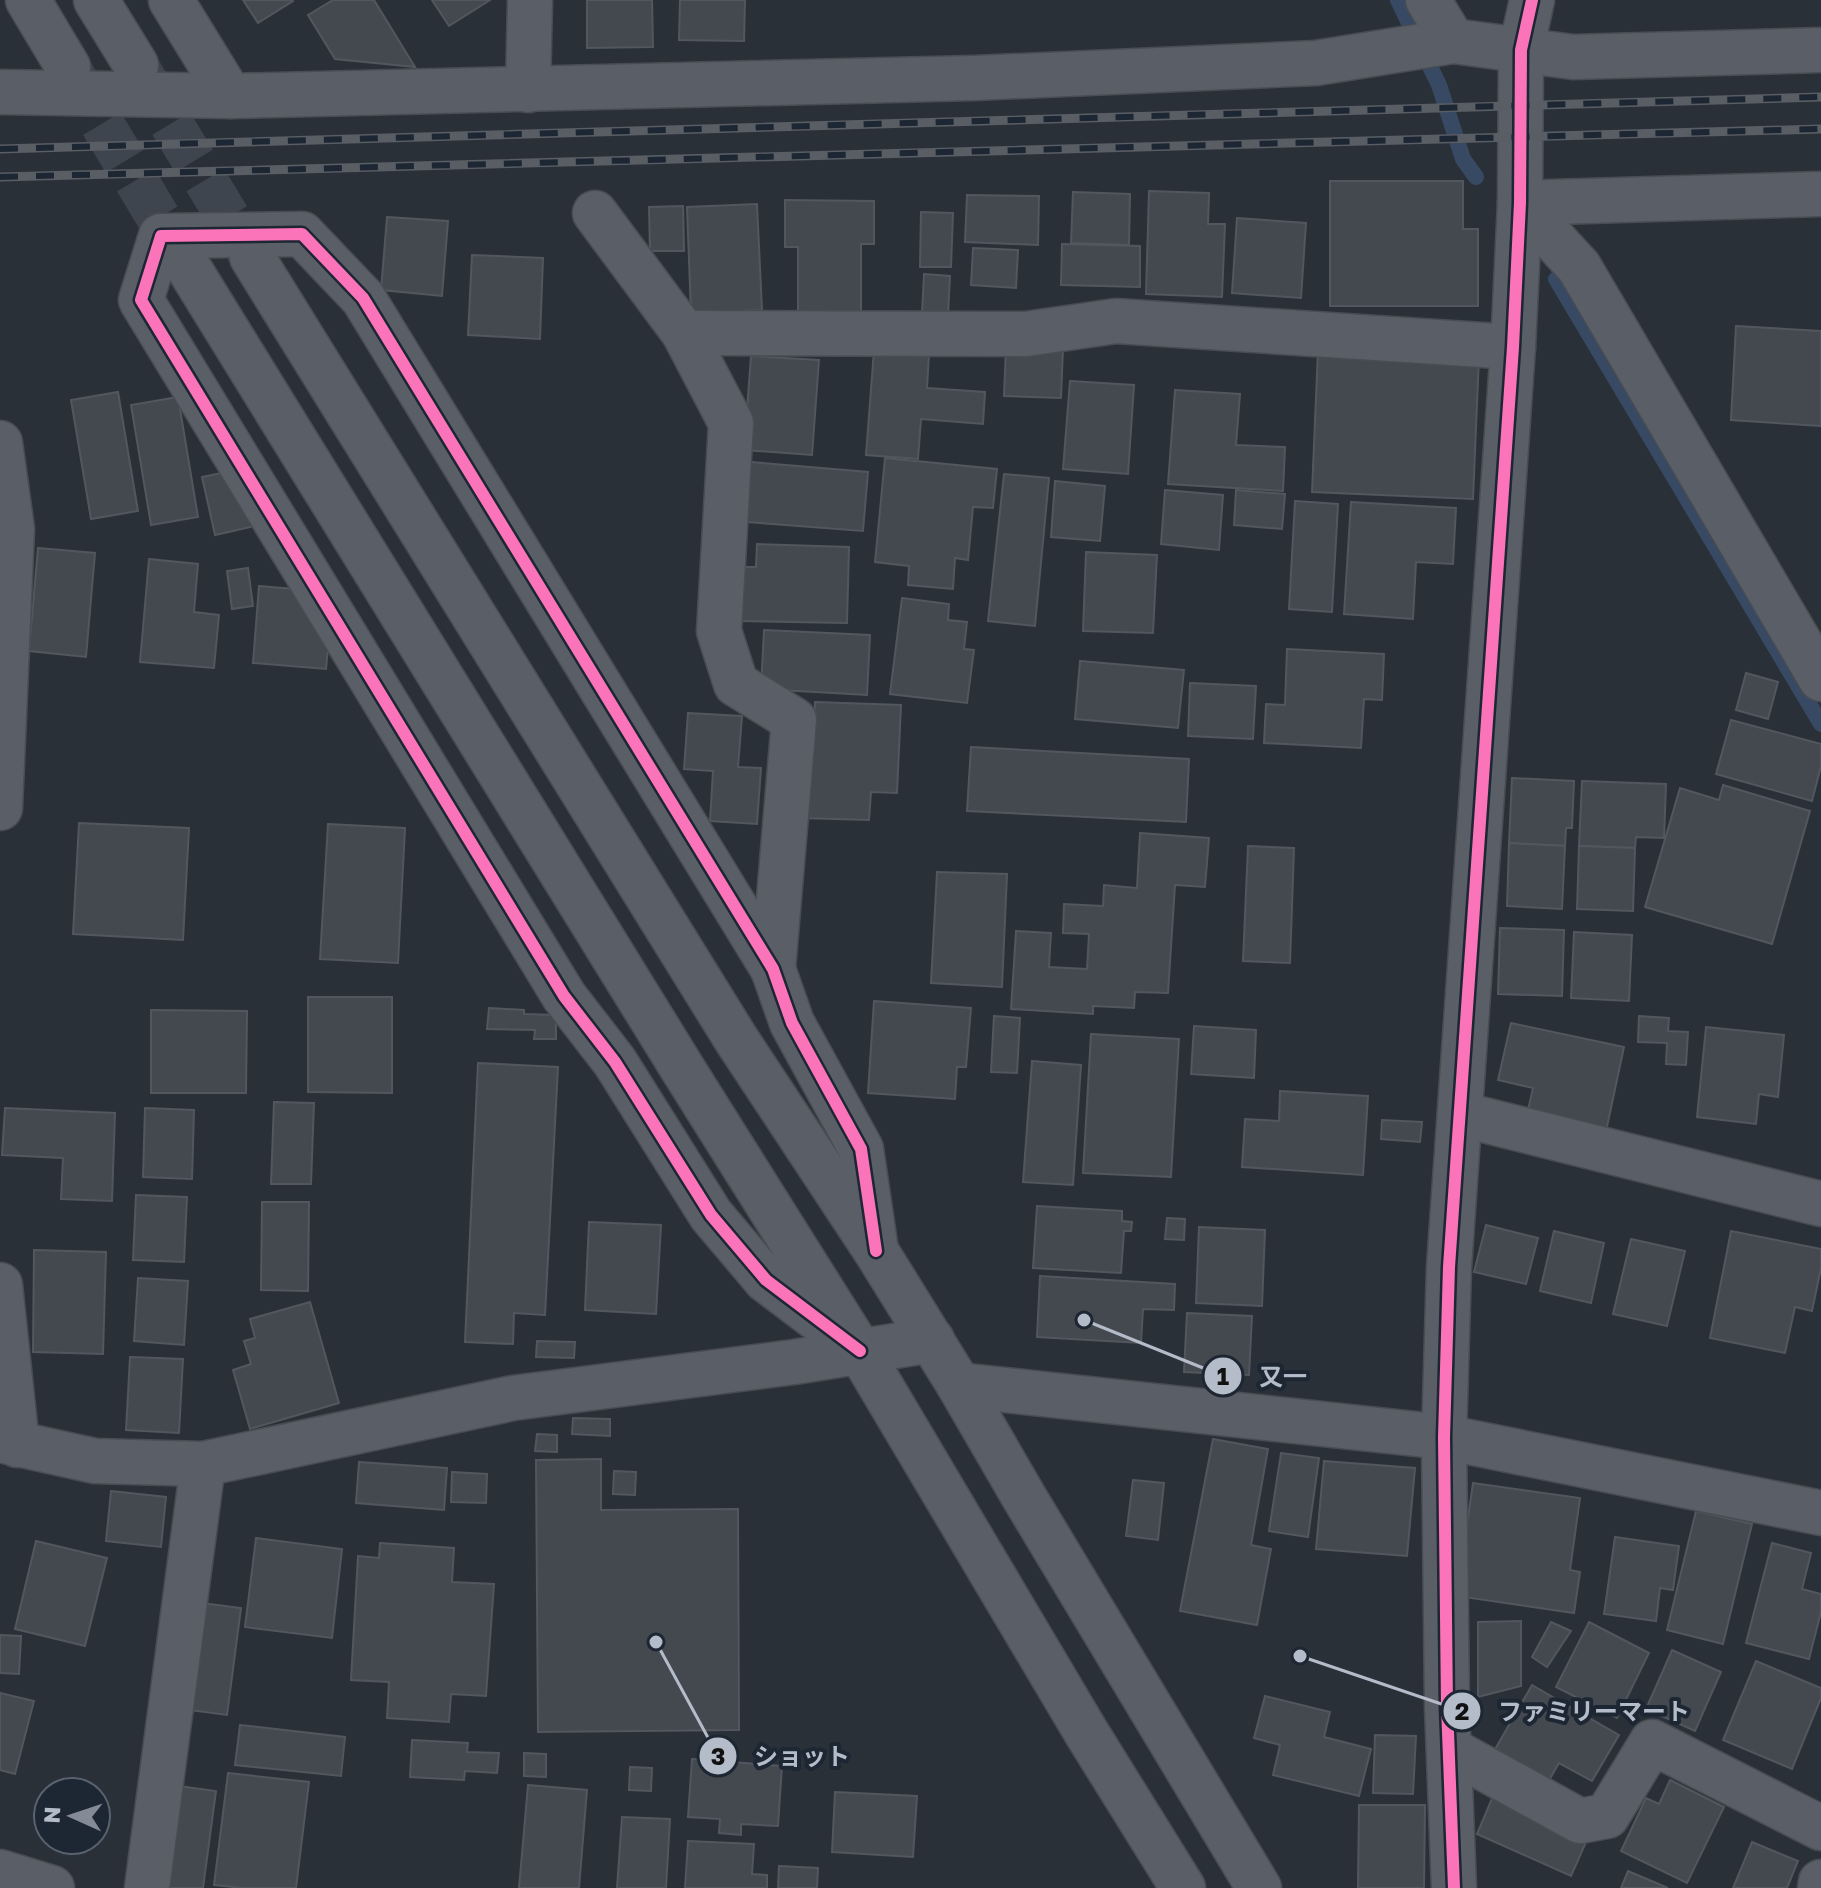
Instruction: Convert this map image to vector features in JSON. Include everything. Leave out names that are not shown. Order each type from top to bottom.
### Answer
[{"type":"street","points":[[28,0],[68,67]]},
{"type":"street","points":[[96,0],[136,65]]},
{"type":"street","points":[[171,0],[230,96]]},
{"type":"street","points":[[528,90],[530,0]]},
{"type":"street","points":[[1428,0],[1430,44]]},
{"type":"street","points":[[1454,1888],[1444,1437],[1449,1267],[1513,347],[1520,203],[1521,50],[1532,0]]},
{"type":"street","points":[[0,92],[230,96],[974,78],[1300,63],[1430,44],[1573,57],[1821,50]]},
{"type":"street","points":[[1520,203],[1821,194]]},
{"type":"street","points":[[1520,203],[1579,267],[1821,679]]},
{"type":"street","points":[[595,213],[684,333],[731,423],[719,631],[736,684],[794,720],[773,969]]},
{"type":"street","points":[[860,1351],[766,1280],[711,1215],[615,1062],[564,996],[141,300],[161,236],[302,234],[363,298],[773,969],[792,1023],[861,1149],[876,1251]]},
{"type":"street","points":[[252,257],[736,1039],[932,1340],[1259,1888]]},
{"type":"street","points":[[185,262],[860,1351],[1086,1732],[1183,1888]]},
{"type":"street","points":[[684,333],[1026,334],[1116,321],[1513,347]]},
{"type":"street","points":[[0,443],[12,529],[4,628],[0,808]]},
{"type":"street","points":[[1460,1114],[1821,1204]]},
{"type":"street","points":[[0,1285],[8,1442],[95,1461],[203,1464],[513,1398],[794,1362],[932,1340]]},
{"type":"street","points":[[959,1385],[1444,1437],[1821,1513]]},
{"type":"street","points":[[147,1888],[203,1464]]},
{"type":"street","points":[[1449,1749],[1580,1821],[1607,1816],[1652,1742],[1821,1828]]},
{"type":"street","points":[[0,1872],[52,1888]]},
{"type":"street","points":[[1820,1888],[1821,1882]]},
{"type":"building","points":[[243,0],[292,0],[293,1],[258,23]]},
{"type":"building","points":[[333,0],[374,0],[415,67],[335,59],[308,15]]},
{"type":"building","points":[[432,0],[490,0],[449,26]]},
{"type":"building","points":[[587,0],[652,0],[653,47],[587,48]]},
{"type":"building","points":[[680,0],[745,0],[744,41],[679,40]]},
{"type":"building","points":[[1330,181],[1463,181],[1463,229],[1478,229],[1478,306],[1330,306]]},
{"type":"building","points":[[1149,191],[1209,193],[1208,224],[1225,224],[1222,297],[1146,294]]},
{"type":"building","points":[[1073,192],[1130,194],[1129,245],[1071,243]]},
{"type":"building","points":[[967,195],[1039,196],[1038,245],[965,242]]},
{"type":"building","points":[[785,200],[874,201],[874,244],[861,244],[861,313],[798,312],[798,247],[785,247]]},
{"type":"building","points":[[757,204],[762,310],[691,313],[687,207]]},
{"type":"building","points":[[683,206],[684,251],[650,251],[649,207]]},
{"type":"building","points":[[921,212],[953,213],[951,267],[920,267]]},
{"type":"building","points":[[387,217],[448,221],[442,296],[381,290]]},
{"type":"building","points":[[1237,218],[1306,223],[1301,298],[1232,293]]},
{"type":"building","points":[[1062,244],[1140,246],[1140,287],[1061,285]]},
{"type":"building","points":[[973,248],[1018,250],[1016,288],[971,285]]},
{"type":"building","points":[[472,255],[543,258],[540,339],[468,335]]},
{"type":"building","points":[[924,274],[950,276],[948,315],[922,314]]},
{"type":"building","points":[[1736,326],[1821,331],[1821,426],[1731,420]]},
{"type":"building","points":[[1006,347],[1063,348],[1061,398],[1004,396]]},
{"type":"building","points":[[874,350],[929,354],[927,388],[985,392],[983,424],[921,419],[918,459],[866,455]]},
{"type":"building","points":[[1318,350],[1479,357],[1473,499],[1312,492]]},
{"type":"building","points":[[751,356],[819,360],[812,455],[744,450]]},
{"type":"building","points":[[1070,381],[1134,385],[1128,474],[1063,469]]},
{"type":"building","points":[[1175,390],[1240,394],[1236,445],[1285,447],[1283,491],[1168,484]]},
{"type":"building","points":[[118,392],[138,511],[91,519],[71,400]]},
{"type":"building","points":[[178,397],[198,517],[151,525],[131,405]]},
{"type":"building","points":[[885,458],[997,469],[993,508],[973,507],[968,560],[955,558],[953,589],[908,585],[909,566],[875,562]]},
{"type":"building","points":[[751,462],[868,472],[863,531],[747,522]]},
{"type":"building","points":[[226,472],[259,525],[215,535],[202,477]]},
{"type":"building","points":[[1004,474],[1049,478],[1035,626],[988,621]]},
{"type":"building","points":[[1055,481],[1105,486],[1100,541],[1051,537]]},
{"type":"building","points":[[1165,490],[1223,495],[1219,550],[1161,544]]},
{"type":"building","points":[[1236,490],[1285,494],[1282,529],[1234,525]]},
{"type":"building","points":[[1295,501],[1338,504],[1332,612],[1289,609]]},
{"type":"building","points":[[1351,502],[1456,508],[1453,564],[1416,562],[1413,619],[1344,614]]},
{"type":"building","points":[[757,544],[849,547],[847,623],[740,621],[741,567],[756,567]]},
{"type":"building","points":[[38,548],[95,553],[86,657],[29,651]]},
{"type":"building","points":[[1086,552],[1157,555],[1153,633],[1083,631]]},
{"type":"building","points":[[149,559],[198,564],[194,612],[219,615],[214,668],[140,662]]},
{"type":"building","points":[[248,568],[253,606],[232,609],[227,571]]},
{"type":"building","points":[[259,586],[295,589],[329,638],[326,669],[253,663]]},
{"type":"building","points":[[902,598],[949,604],[948,620],[967,622],[964,649],[974,650],[967,703],[890,694]]},
{"type":"building","points":[[764,630],[870,635],[867,695],[761,689]]},
{"type":"building","points":[[1287,649],[1384,654],[1382,700],[1364,699],[1361,748],[1264,743],[1266,704],[1285,705]]},
{"type":"building","points":[[1080,661],[1184,670],[1178,728],[1075,719]]},
{"type":"building","points":[[1746,673],[1778,682],[1768,719],[1736,710]]},
{"type":"building","points":[[1190,683],[1256,686],[1253,739],[1188,736]]},
{"type":"building","points":[[815,702],[901,705],[897,793],[871,792],[869,820],[800,818],[814,729]]},
{"type":"building","points":[[688,713],[742,716],[738,767],[761,768],[757,824],[710,821],[713,771],[684,769]]},
{"type":"building","points":[[1731,720],[1821,744],[1821,766],[1812,801],[1716,774]]},
{"type":"building","points":[[971,747],[1189,759],[1186,822],[967,811]]},
{"type":"building","points":[[1512,778],[1574,781],[1572,828],[1566,828],[1565,846],[1509,843]]},
{"type":"building","points":[[1582,781],[1666,784],[1664,838],[1636,837],[1635,848],[1579,846]]},
{"type":"building","points":[[1723,785],[1810,811],[1772,944],[1645,907],[1680,788],[1719,800]]},
{"type":"building","points":[[79,823],[189,828],[183,940],[73,934]]},
{"type":"building","points":[[328,824],[405,828],[398,963],[320,959]]},
{"type":"building","points":[[1140,833],[1209,838],[1205,887],[1175,885],[1168,993],[1135,992],[1134,1008],[1093,1006],[1093,1014],[1011,1009],[1016,931],[1051,933],[1049,967],[1087,969],[1089,934],[1063,933],[1064,904],[1103,906],[1104,885],[1137,888]]},
{"type":"building","points":[[1509,843],[1565,846],[1562,909],[1507,906]]},
{"type":"building","points":[[1248,846],[1294,848],[1290,963],[1243,961]]},
{"type":"building","points":[[1579,846],[1635,848],[1633,911],[1577,909]]},
{"type":"building","points":[[937,872],[1007,874],[1002,987],[931,983]]},
{"type":"building","points":[[1500,928],[1564,930],[1562,996],[1498,994]]},
{"type":"building","points":[[1574,932],[1632,935],[1629,1001],[1571,998]]},
{"type":"building","points":[[308,997],[392,997],[392,1093],[308,1092]]},
{"type":"building","points":[[874,1001],[971,1008],[966,1067],[957,1067],[955,1099],[868,1093]]},
{"type":"building","points":[[489,1008],[556,1015],[556,1039],[534,1039],[535,1030],[487,1029]]},
{"type":"building","points":[[151,1010],[247,1011],[246,1093],[151,1093]]},
{"type":"building","points":[[994,1016],[1020,1018],[1017,1073],[991,1072]]},
{"type":"building","points":[[1639,1016],[1669,1018],[1668,1031],[1688,1032],[1686,1065],[1666,1064],[1667,1043],[1638,1042]]},
{"type":"building","points":[[1511,1023],[1624,1047],[1605,1136],[1526,1119],[1533,1088],[1498,1080]]},
{"type":"building","points":[[1194,1026],[1256,1030],[1254,1078],[1191,1074]]},
{"type":"building","points":[[1706,1027],[1784,1035],[1778,1097],[1759,1094],[1756,1124],[1697,1117]]},
{"type":"building","points":[[1091,1034],[1179,1039],[1171,1177],[1083,1173]]},
{"type":"building","points":[[1032,1061],[1081,1065],[1073,1185],[1023,1182]]},
{"type":"building","points":[[478,1063],[558,1067],[545,1315],[514,1313],[513,1344],[465,1342]]},
{"type":"building","points":[[1280,1091],[1368,1096],[1363,1175],[1242,1167],[1245,1119],[1279,1121]]},
{"type":"building","points":[[274,1102],[314,1103],[311,1184],[271,1184]]},
{"type":"building","points":[[5,1108],[115,1113],[112,1201],[61,1199],[63,1158],[2,1155]]},
{"type":"building","points":[[145,1108],[194,1110],[192,1179],[143,1177]]},
{"type":"building","points":[[1382,1120],[1422,1122],[1420,1142],[1381,1139]]},
{"type":"building","points":[[136,1195],[187,1197],[184,1262],[133,1260]]},
{"type":"building","points":[[262,1202],[309,1202],[308,1291],[261,1290]]},
{"type":"building","points":[[1037,1206],[1122,1211],[1122,1221],[1132,1222],[1131,1231],[1124,1231],[1121,1273],[1033,1268]]},
{"type":"building","points":[[1167,1218],[1185,1219],[1184,1240],[1165,1239]]},
{"type":"building","points":[[589,1222],[661,1225],[656,1314],[585,1310]]},
{"type":"building","points":[[1486,1225],[1538,1238],[1526,1284],[1474,1272]]},
{"type":"building","points":[[1199,1227],[1265,1230],[1262,1306],[1196,1303]]},
{"type":"building","points":[[1554,1231],[1604,1243],[1591,1303],[1540,1291]]},
{"type":"building","points":[[1731,1231],[1821,1249],[1821,1268],[1812,1311],[1795,1307],[1785,1353],[1710,1338]]},
{"type":"building","points":[[1631,1239],[1685,1251],[1667,1326],[1613,1314]]},
{"type":"building","points":[[34,1250],[106,1252],[103,1354],[33,1352]]},
{"type":"building","points":[[1040,1276],[1175,1284],[1174,1310],[1143,1309],[1141,1343],[1037,1337]]},
{"type":"building","points":[[138,1278],[188,1281],[184,1345],[134,1341]]},
{"type":"building","points":[[310,1302],[339,1403],[250,1429],[233,1370],[251,1364],[244,1341],[255,1338],[250,1319]]},
{"type":"building","points":[[1187,1313],[1252,1316],[1249,1375],[1184,1372]]},
{"type":"building","points":[[537,1341],[575,1342],[574,1358],[536,1357]]},
{"type":"building","points":[[130,1357],[183,1359],[179,1433],[126,1430]]},
{"type":"building","points":[[573,1418],[610,1419],[610,1436],[572,1434]]},
{"type":"building","points":[[537,1434],[557,1435],[557,1452],[535,1451]]},
{"type":"building","points":[[1213,1439],[1268,1449],[1251,1545],[1271,1549],[1257,1625],[1180,1611]]},
{"type":"building","points":[[1281,1453],[1319,1458],[1308,1537],[1269,1531]]},
{"type":"building","points":[[601,1459],[601,1510],[738,1509],[739,1730],[538,1732],[536,1460]]},
{"type":"building","points":[[1324,1461],[1415,1468],[1407,1556],[1316,1549]]},
{"type":"building","points":[[359,1462],[447,1468],[444,1510],[356,1503]]},
{"type":"building","points":[[614,1471],[636,1472],[635,1495],[613,1494]]},
{"type":"building","points":[[452,1472],[487,1474],[486,1503],[451,1502]]},
{"type":"building","points":[[1133,1480],[1164,1483],[1158,1540],[1126,1536]]},
{"type":"building","points":[[1473,1483],[1580,1498],[1570,1570],[1580,1572],[1574,1613],[1457,1596]]},
{"type":"building","points":[[111,1491],[166,1497],[161,1547],[106,1541]]},
{"type":"building","points":[[1696,1511],[1752,1524],[1723,1644],[1667,1630]]},
{"type":"building","points":[[1615,1537],[1679,1546],[1673,1590],[1660,1588],[1656,1621],[1604,1614]]},
{"type":"building","points":[[256,1538],[342,1549],[332,1638],[245,1627]]},
{"type":"building","points":[[36,1541],[107,1558],[85,1646],[15,1629]]},
{"type":"building","points":[[380,1543],[454,1548],[452,1582],[494,1584],[486,1696],[451,1694],[449,1722],[387,1718],[389,1682],[351,1680],[358,1556],[379,1558]]},
{"type":"building","points":[[1772,1543],[1811,1553],[1802,1589],[1821,1594],[1821,1612],[1809,1659],[1746,1643]]},
{"type":"building","points":[[202,1603],[241,1608],[227,1715],[189,1710]]},
{"type":"building","points":[[1521,1621],[1521,1686],[1478,1697],[1478,1622]]},
{"type":"building","points":[[1551,1622],[1571,1631],[1547,1667],[1532,1657]]},
{"type":"building","points":[[1589,1622],[1649,1653],[1617,1718],[1556,1687]]},
{"type":"building","points":[[0,1635],[21,1636],[19,1674],[0,1673]]},
{"type":"building","points":[[1672,1650],[1721,1672],[1695,1731],[1646,1709]]},
{"type":"building","points":[[1756,1661],[1821,1688],[1821,1698],[1792,1769],[1723,1740]]},
{"type":"building","points":[[1532,1685],[1619,1735],[1592,1781],[1559,1763],[1544,1789],[1490,1758]]},
{"type":"building","points":[[0,1693],[34,1701],[15,1774],[0,1770]]},
{"type":"building","points":[[1265,1696],[1330,1712],[1324,1737],[1371,1749],[1359,1796],[1273,1775],[1280,1745],[1254,1738]]},
{"type":"building","points":[[240,1725],[345,1737],[341,1776],[235,1765]]},
{"type":"building","points":[[1375,1735],[1416,1736],[1413,1794],[1373,1793]]},
{"type":"building","points":[[412,1740],[468,1743],[467,1752],[499,1753],[497,1773],[465,1771],[464,1780],[410,1777]]},
{"type":"building","points":[[524,1753],[546,1754],[546,1777],[524,1776]]},
{"type":"building","points":[[692,1759],[782,1766],[778,1826],[741,1824],[741,1835],[719,1833],[720,1819],[688,1817]]},
{"type":"building","points":[[630,1767],[652,1768],[651,1791],[629,1790]]},
{"type":"building","points":[[228,1773],[309,1782],[296,1888],[214,1885]]},
{"type":"building","points":[[1670,1780],[1724,1807],[1687,1883],[1621,1851],[1646,1798],[1659,1804]]},
{"type":"building","points":[[171,1785],[216,1791],[203,1888],[157,1888]]},
{"type":"building","points":[[528,1785],[587,1790],[579,1888],[519,1888]]},
{"type":"building","points":[[835,1792],[917,1796],[913,1857],[832,1852]]},
{"type":"building","points":[[1493,1796],[1587,1840],[1571,1876],[1477,1834]]},
{"type":"building","points":[[1359,1805],[1425,1805],[1424,1888],[1358,1888]]},
{"type":"building","points":[[622,1817],[670,1819],[666,1888],[617,1888]]},
{"type":"building","points":[[688,1841],[754,1844],[752,1874],[767,1875],[767,1888],[685,1888]]},
{"type":"building","points":[[1752,1842],[1798,1861],[1787,1888],[1733,1888]]},
{"type":"building","points":[[779,1866],[818,1868],[817,1888],[778,1888]]},
{"type":"building","points":[[1628,1871],[1668,1888],[1621,1888]]},
{"type":"waterway","points":[[1398,0],[1439,85],[1463,159],[1476,177]]},
{"type":"waterway","points":[[1556,279],[1821,724]]},
{"type":"tunnel","points":[[68,67],[185,262]]},
{"type":"tunnel","points":[[137,67],[252,257]]},
{"type":"railway","points":[[0,149],[1821,97]]},
{"type":"railway","points":[[0,177],[1821,129]]},
{"type":"cycle path","points":[[1454,1888],[1447,1706],[1444,1437],[1449,1267],[1513,347],[1520,203],[1521,50],[1532,0]]},
{"type":"cycle path","points":[[860,1351],[766,1280],[711,1215],[615,1062],[564,996],[141,300],[161,236],[302,234],[363,298],[773,969],[792,1023],[861,1149],[876,1251]]},
{"type":"place","name":"又一","points":[[1084,1320]]},
{"type":"place","name":"ショット","points":[[656,1642]]},
{"type":"place","name":"ファミリーマート","points":[[1300,1656]]}]
